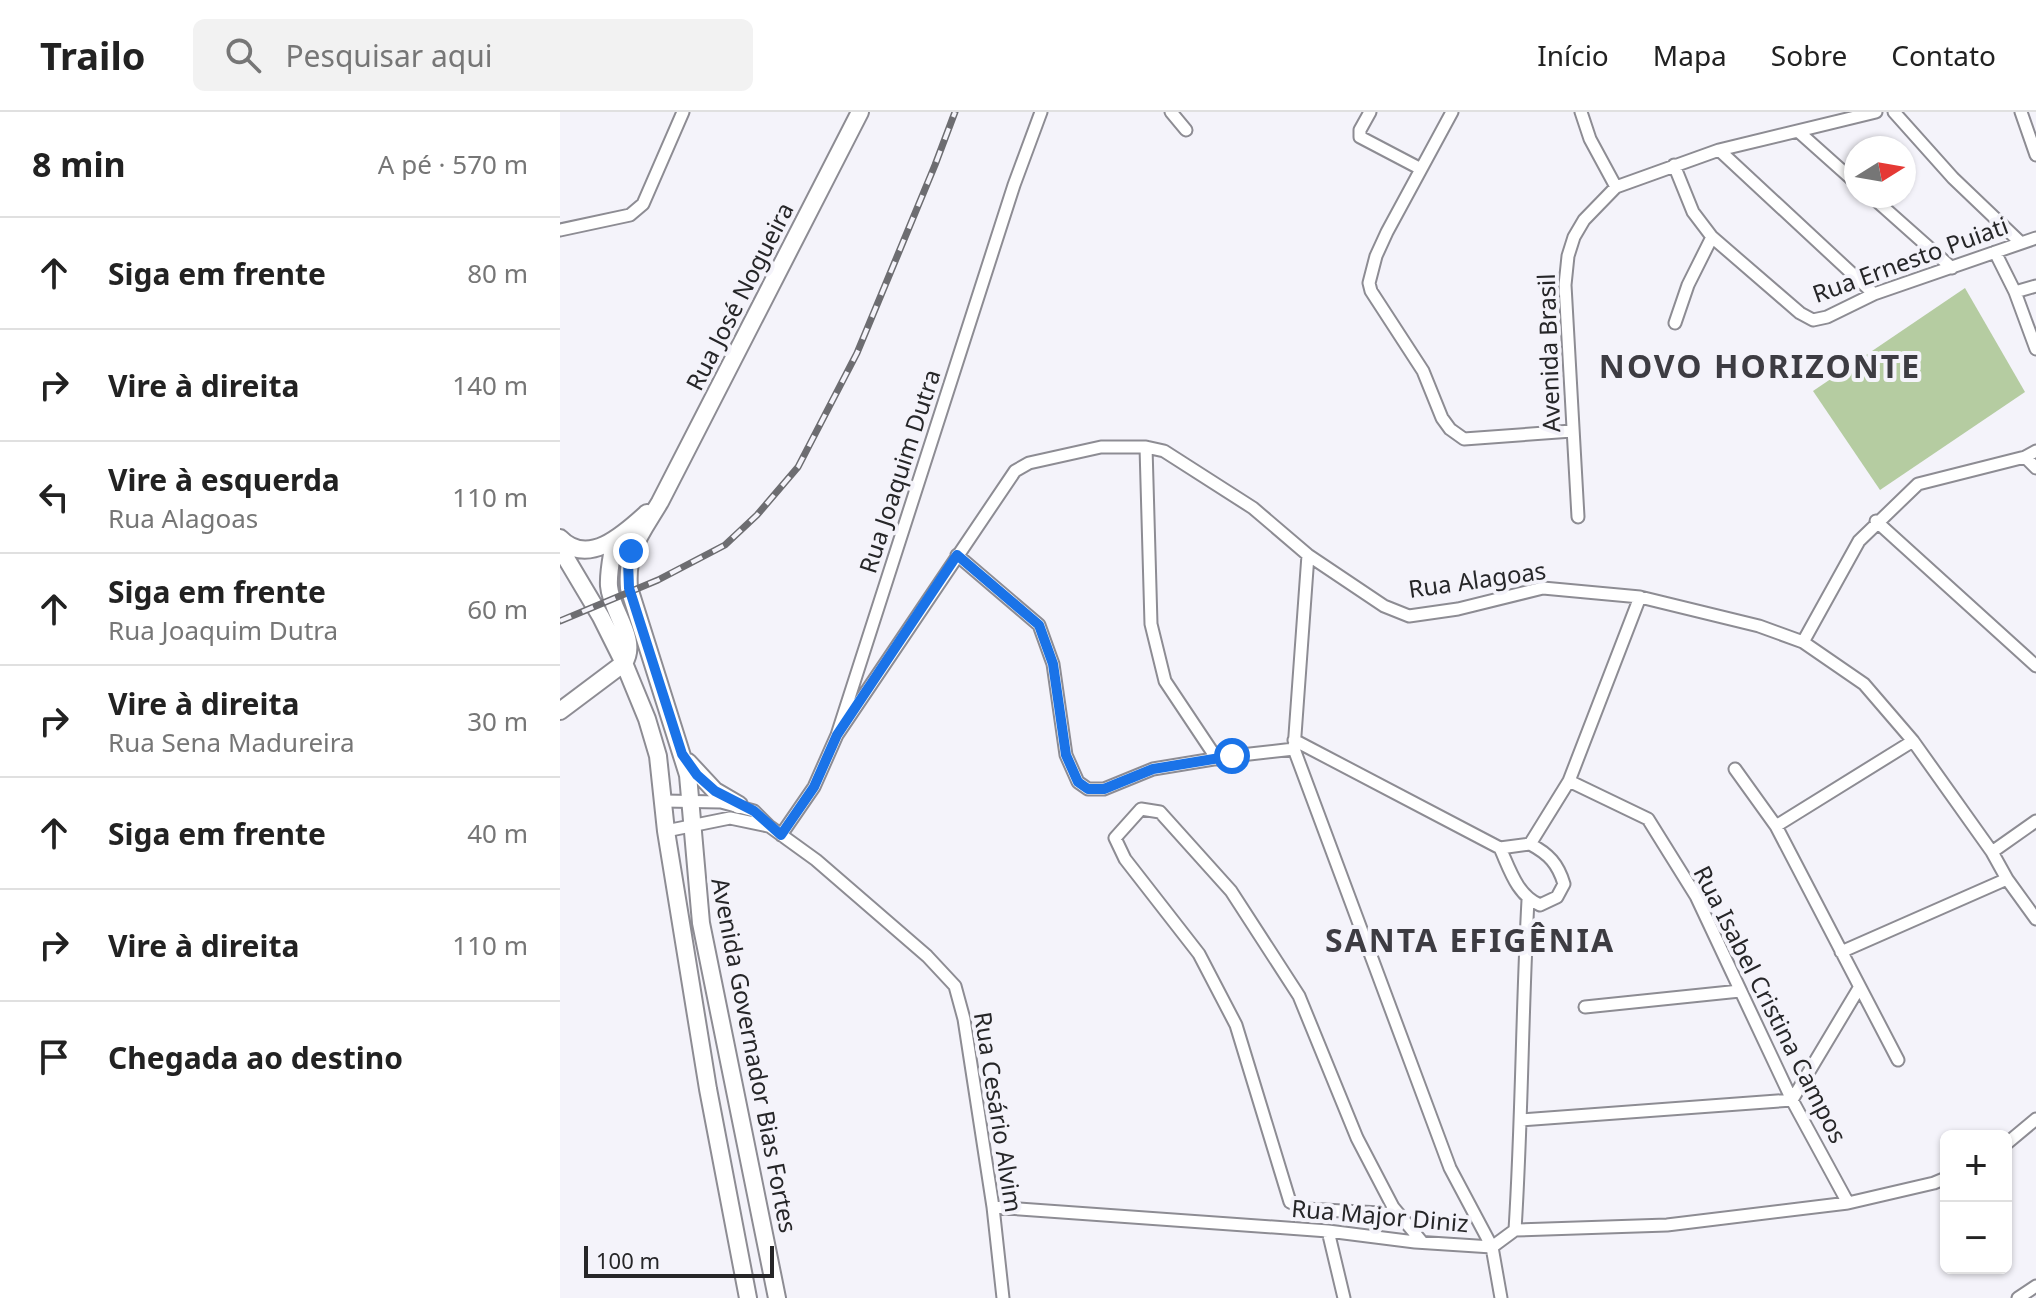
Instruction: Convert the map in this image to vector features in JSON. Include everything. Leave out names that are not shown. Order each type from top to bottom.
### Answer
[{"type":"main road","name":"Rua José Nogueira","points":[[660,502],[860,112]]},
{"type":"main road","points":[[560,538],[568,547],[586,550],[614,542],[660,502]]},
{"type":"main road","name":"Avenida Governador Bias Fortes","points":[[660,502],[631,551],[628,561],[629,588],[682,754],[691,801],[701,923],[777,1298]]},
{"type":"main road","points":[[560,711],[629,656],[629,646],[609,586],[614,542]]},
{"type":"main road","name":"Avenida Governador Bias Fortes","points":[[560,548],[624,663],[658,756],[666,831],[708,1089],[748,1298]]},
{"type":"main road","points":[[682,754],[697,775],[715,791],[739,805]]},
{"type":"street","points":[[560,230],[630,215],[643,204],[683,112]]},
{"type":"street","name":"Rua Joaquim Dutra","points":[[781,835],[814,787],[837,735],[1014,185],[1041,112]]},
{"type":"street","points":[[1171,112],[1186,130]]},
{"type":"street","points":[[1370,112],[1359,134],[1363,140],[1421,169]]},
{"type":"street","points":[[1452,112],[1376,256],[1369,283],[1371,291],[1423,371],[1442,418],[1450,429],[1464,439],[1572,431]]},
{"type":"street","points":[[1581,112],[1590,139],[1616,187]]},
{"type":"street","name":"Avenida Brasil","points":[[1578,517],[1565,285],[1568,256],[1584,220],[1616,187],[1674,165],[1719,150],[1800,133],[1876,112]]},
{"type":"street","points":[[1894,112],[1953,178],[2021,243]]},
{"type":"street","points":[[2021,112],[2036,155]]},
{"type":"street","points":[[1800,133],[1844,172]]},
{"type":"street","points":[[1719,150],[1874,294]]},
{"type":"street","points":[[1674,165],[1693,212],[1712,237],[1688,285],[1675,323]]},
{"type":"street","points":[[1884,208],[1952,268]]},
{"type":"street","name":"Rua Ernesto Puiati","points":[[1712,237],[1800,313],[1807,318],[1819,319],[1874,294],[2036,238]]},
{"type":"street","points":[[1995,252],[2015,292],[2036,349]]},
{"type":"street","points":[[2015,292],[2036,286]]},
{"type":"street","points":[[1146,447],[1151,624],[1165,681],[1217,759]]},
{"type":"street","name":"Rua Alagoas","points":[[837,735],[1015,471],[1086,449],[1146,447],[1176,457],[1240,499],[1308,555],[1384,606],[1409,616],[1458,609],[1543,588],[1640,597],[1759,626],[1803,642],[1864,684],[1913,741],[2036,919]]},
{"type":"street","points":[[1803,642],[1859,541],[1876,521],[1918,484],[2030,454],[2036,468]]},
{"type":"street","points":[[1876,521],[2036,666]]},
{"type":"street","points":[[957,555],[1039,625],[1053,664],[1066,755],[1078,782],[1088,789],[1104,789],[1153,769],[1294,745],[1500,848],[1530,844],[1545,851],[1559,868],[1564,884],[1557,897],[1540,905],[1528,900],[1515,882],[1500,848]]},
{"type":"street","points":[[1308,555],[1294,745],[1450,1168],[1492,1247],[1501,1298]]},
{"type":"street","points":[[1530,844],[1569,781],[1640,597]]},
{"type":"street","points":[[1776,826],[1913,741]]},
{"type":"street","points":[[1735,769],[1776,826],[1898,1060]]},
{"type":"street","name":"Rua Isabel Cristina Campos","points":[[1569,781],[1648,819],[1696,896],[1792,1100],[1848,1203]]},
{"type":"street","points":[[663,801],[739,805]]},
{"type":"street","name":"Rua Cesário Alvim","points":[[739,805],[758,814],[769,826],[816,860],[927,956],[955,986],[964,1019],[993,1207],[1003,1298]]},
{"type":"street","points":[[1399,1214],[1305,1209],[1290,1202],[1236,1025],[1199,954],[1125,859],[1115,838],[1141,809],[1160,812],[1231,891],[1299,996],[1357,1138],[1399,1214],[1422,1242]]},
{"type":"street","points":[[666,831],[730,818],[769,826]]},
{"type":"street","points":[[1992,852],[2036,821]]},
{"type":"street","points":[[1841,952],[2007,879]]},
{"type":"street","points":[[1528,900],[1521,1054],[1522,1120],[1515,1230],[1667,1225],[1848,1203],[1940,1180]]},
{"type":"street","points":[[1522,1120],[1792,1100],[1859,988]]},
{"type":"street","points":[[1585,1007],[1740,991]]},
{"type":"street","points":[[2012,1139],[2036,1119]]},
{"type":"street","name":"Rua Major Diniz","points":[[993,1207],[1328,1231],[1492,1247],[1515,1230]]},
{"type":"street","points":[[1328,1231],[1344,1298]]},
{"type":"street","points":[[2018,1298],[2036,1286]]},
{"type":"green space","points":[[1965,288],[2025,392],[1880,490],[1813,391]]},
{"type":"railway","points":[[560,621],[658,580],[725,545],[757,515],[798,467],[857,353],[955,112]]},
{"type":"district","name":"NOVO HORIZONTE","points":[[1760,365]]},
{"type":"district","name":"SANTA EFIGÊNIA","points":[[1470,939]]},
{"type":"route","points":[[631,551],[628,561],[629,588],[682,754],[697,775],[715,791],[754,811],[781,835],[814,787],[837,735],[957,555],[1039,625],[1053,664],[1066,755],[1078,782],[1088,789],[1104,789],[1153,769],[1232,756]]}]
